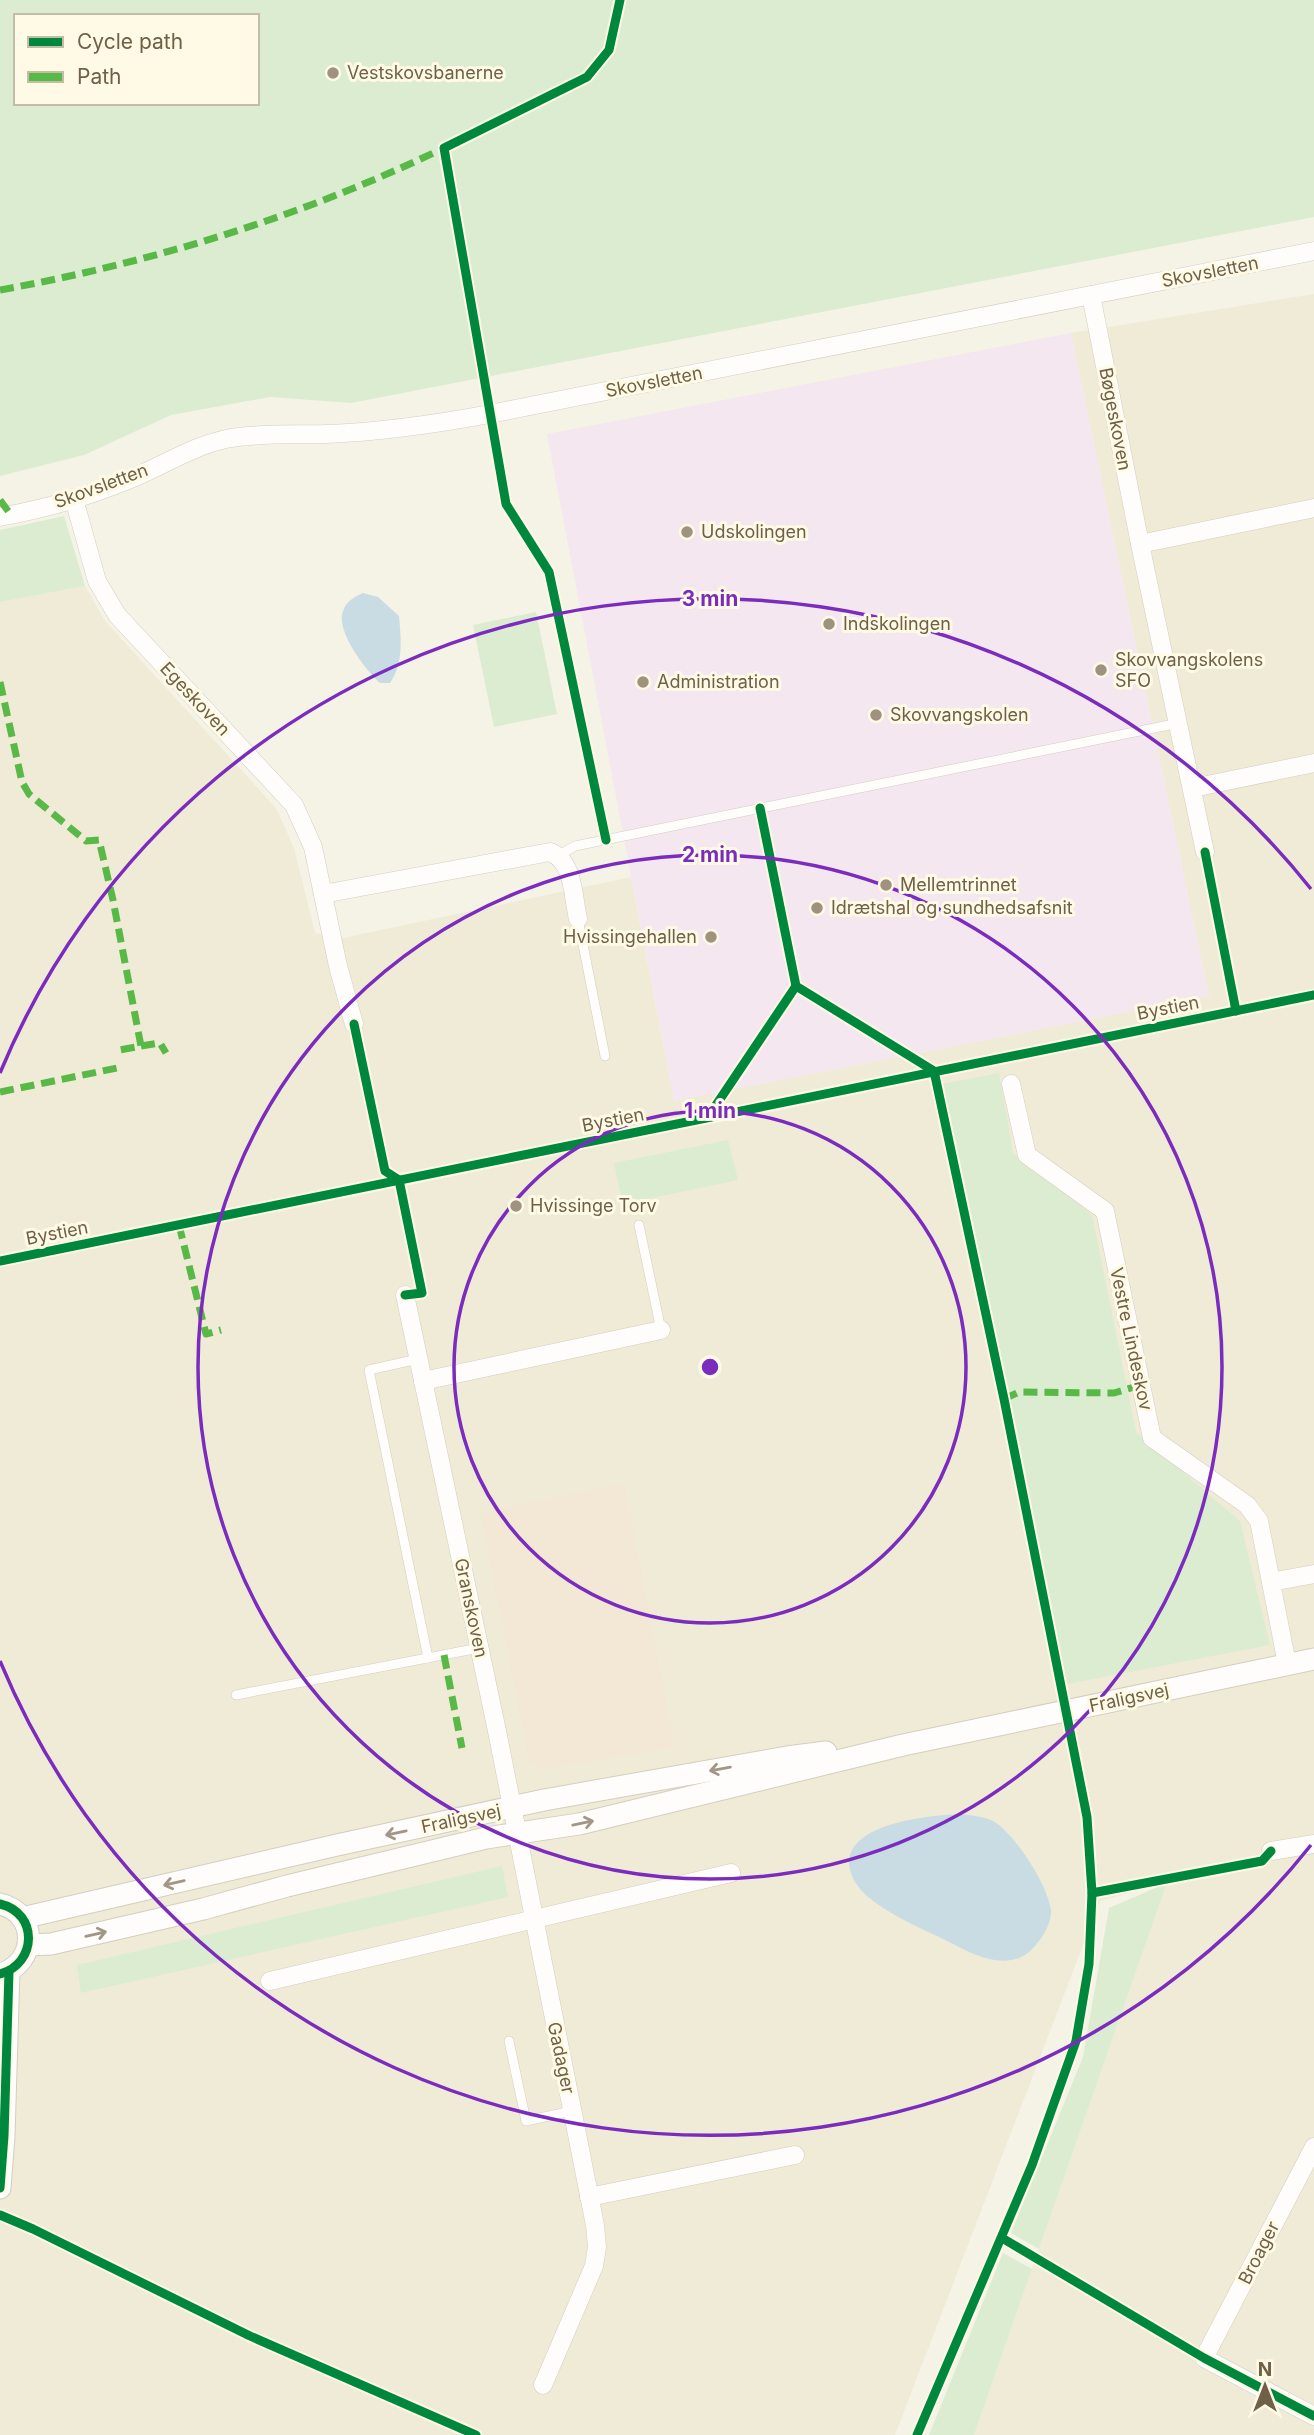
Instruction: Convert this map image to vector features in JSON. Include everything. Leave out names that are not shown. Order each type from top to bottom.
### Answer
[{"type":"street","name":"Skovsletten","points":[[0,517],[74,499],[129,480],[194,448],[230,438],[275,433],[371,431],[440,423],[1314,251]]},
{"type":"street","name":"Bøgeskoven","points":[[1091,295],[1205,852]]},
{"type":"street","name":"Egeskoven","points":[[74,499],[97,581],[117,615],[294,805],[313,847],[338,966],[354,1024]]},
{"type":"street","points":[[1140,544],[1314,508]]},
{"type":"street","points":[[1193,788],[1314,763]]},
{"type":"street","points":[[323,894],[550,852],[559,855],[567,868],[578,919]]},
{"type":"street","name":"Vestre Lindeskov","points":[[1011,1084],[1027,1155],[1105,1211],[1152,1438],[1247,1505],[1259,1521],[1287,1664]]},
{"type":"street","name":"Granskoven","points":[[405,1295],[516,1835]]},
{"type":"street","points":[[423,1381],[661,1330]]},
{"type":"street","points":[[1271,1582],[1314,1574]]},
{"type":"street","name":"Fraligsvej","points":[[29,1945],[63,1941],[203,1909],[286,1886],[486,1838],[579,1824],[903,1745],[1314,1659]]},
{"type":"street","name":"Fraligsvej","points":[[22,1918],[511,1808],[787,1757],[903,1745]]},
{"type":"street","name":"Gadager","points":[[516,1835],[595,2225],[597,2257],[543,2385]]},
{"type":"street","points":[[1271,1851],[1314,1844]]},
{"type":"street","points":[[270,1981],[731,1873]]},
{"type":"street","points":[[0,1904],[11,1908],[22,1918],[29,1931],[29,1945],[22,1960],[4,1972],[4,2136],[0,2188]]},
{"type":"street","name":"Broager","points":[[1314,2147],[1204,2358],[1314,2416]]},
{"type":"street","points":[[589,2197],[795,2155]]},
{"type":"lane","points":[[559,855],[575,846],[1179,723]]},
{"type":"lane","points":[[578,919],[605,1056]]},
{"type":"lane","name":"Bystien","points":[[0,1261],[1314,995]]},
{"type":"lane","points":[[639,1225],[661,1330]]},
{"type":"lane","points":[[418,1359],[369,1370],[428,1658]]},
{"type":"lane","points":[[236,1695],[479,1648]]},
{"type":"lane","points":[[509,2040],[526,2121],[572,2111]]},
{"type":"shaded area","points":[[1314,294],[1314,2435],[974,2435],[1167,1883],[1100,1901],[895,2435],[0,2435],[0,602],[85,586],[105,621],[276,808],[294,848],[315,933],[343,938],[631,877],[674,1101],[1209,996],[1071,333]]},
{"type":"shaded area","name":"Skovvangskolen","points":[[1071,333],[1209,996],[674,1101],[547,434]]},
{"type":"shaded area","points":[[363,593],[378,597],[399,616],[400,659],[390,683],[380,683],[367,669],[353,650],[343,629],[344,608]]},
{"type":"shaded area","points":[[624,1483],[675,1748],[543,1769],[529,1761],[480,1513]]},
{"type":"shaded area","points":[[957,1814],[984,1818],[1002,1827],[1021,1849],[1039,1877],[1050,1904],[1049,1923],[1037,1944],[1021,1957],[992,1960],[966,1950],[884,1908],[863,1893],[852,1877],[849,1864],[852,1850],[861,1839],[892,1824]]},
{"type":"green space","points":[[0,0],[1314,0],[1314,217],[351,403],[270,397],[171,415],[84,455],[0,476]]},
{"type":"green space","points":[[64,516],[85,586],[0,602],[0,530]]},
{"type":"green space","points":[[536,612],[557,714],[494,727],[473,625]]},
{"type":"green space","points":[[999,1073],[1013,1153],[1092,1215],[1136,1432],[1240,1521],[1270,1645],[1067,1684],[942,1084]]},
{"type":"green space","points":[[728,1140],[738,1180],[623,1204],[614,1163]]},
{"type":"green space","points":[[502,1866],[508,1897],[81,1993],[77,1965]]},
{"type":"green space","points":[[1167,1883],[1039,2249],[1011,2233],[1083,2057],[1109,1908]]},
{"type":"green space","points":[[1003,2253],[1032,2269],[974,2435],[929,2435]]},
{"type":"marked path","points":[[0,290],[115,265],[229,233],[340,194],[448,146]]},
{"type":"marked path","points":[[0,500],[11,515]]},
{"type":"marked path","points":[[0,682],[22,782],[29,794],[86,841],[99,840],[141,1046],[114,1051]]},
{"type":"marked path","points":[[141,1046],[160,1043],[166,1053]]},
{"type":"marked path","points":[[0,1092],[117,1068]]},
{"type":"marked path","points":[[179,1225],[206,1334],[221,1330]]},
{"type":"marked path","points":[[1004,1399],[1019,1392],[1114,1393],[1141,1385]]},
{"type":"marked path","points":[[444,1655],[462,1748]]},
{"type":"cycle path","points":[[606,840],[549,572],[506,504],[444,148],[587,77],[609,50],[620,0]]},
{"type":"cycle path","points":[[760,808],[796,986],[934,1071],[1004,1399],[1087,1817],[1092,1893],[1089,1964],[1076,2041],[1032,2165],[917,2435]]},
{"type":"cycle path","points":[[1205,852],[1236,1011]]},
{"type":"cycle path","points":[[708,1117],[796,986]]},
{"type":"cycle path","points":[[0,1261],[1314,995]]},
{"type":"cycle path","points":[[354,1024],[385,1171],[399,1180],[422,1293],[405,1295]]},
{"type":"cycle path","points":[[1092,1893],[1262,1861],[1271,1851]]},
{"type":"cycle path","points":[[0,1904],[13,1909],[22,1917],[27,1927],[28,1939],[27,1950],[21,1960],[0,1974]]},
{"type":"cycle path","points":[[0,2188],[9,1971]]},
{"type":"cycle path","points":[[0,2215],[250,2336],[476,2435]]},
{"type":"cycle path","points":[[1002,2238],[1204,2358],[1314,2416]]},
{"type":"place","name":"Vestskovsbanerne","points":[[333,73]]},
{"type":"place","name":"Udskolingen","points":[[687,532]]},
{"type":"place","name":"Indskolingen","points":[[829,624]]},
{"type":"place","name":"Skovvangskolens SFO","points":[[1101,670]]},
{"type":"place","name":"Administration","points":[[643,682]]},
{"type":"place","name":"Skovvangskolen","points":[[876,715]]},
{"type":"place","name":"Mellemtrinnet","points":[[886,885]]},
{"type":"place","name":"Idrætshal og sundhedsafsnit","points":[[817,908]]},
{"type":"place","name":"Hvissingehallen","points":[[711,937]]},
{"type":"place","name":"Hvissinge Torv","points":[[516,1206]]}]
